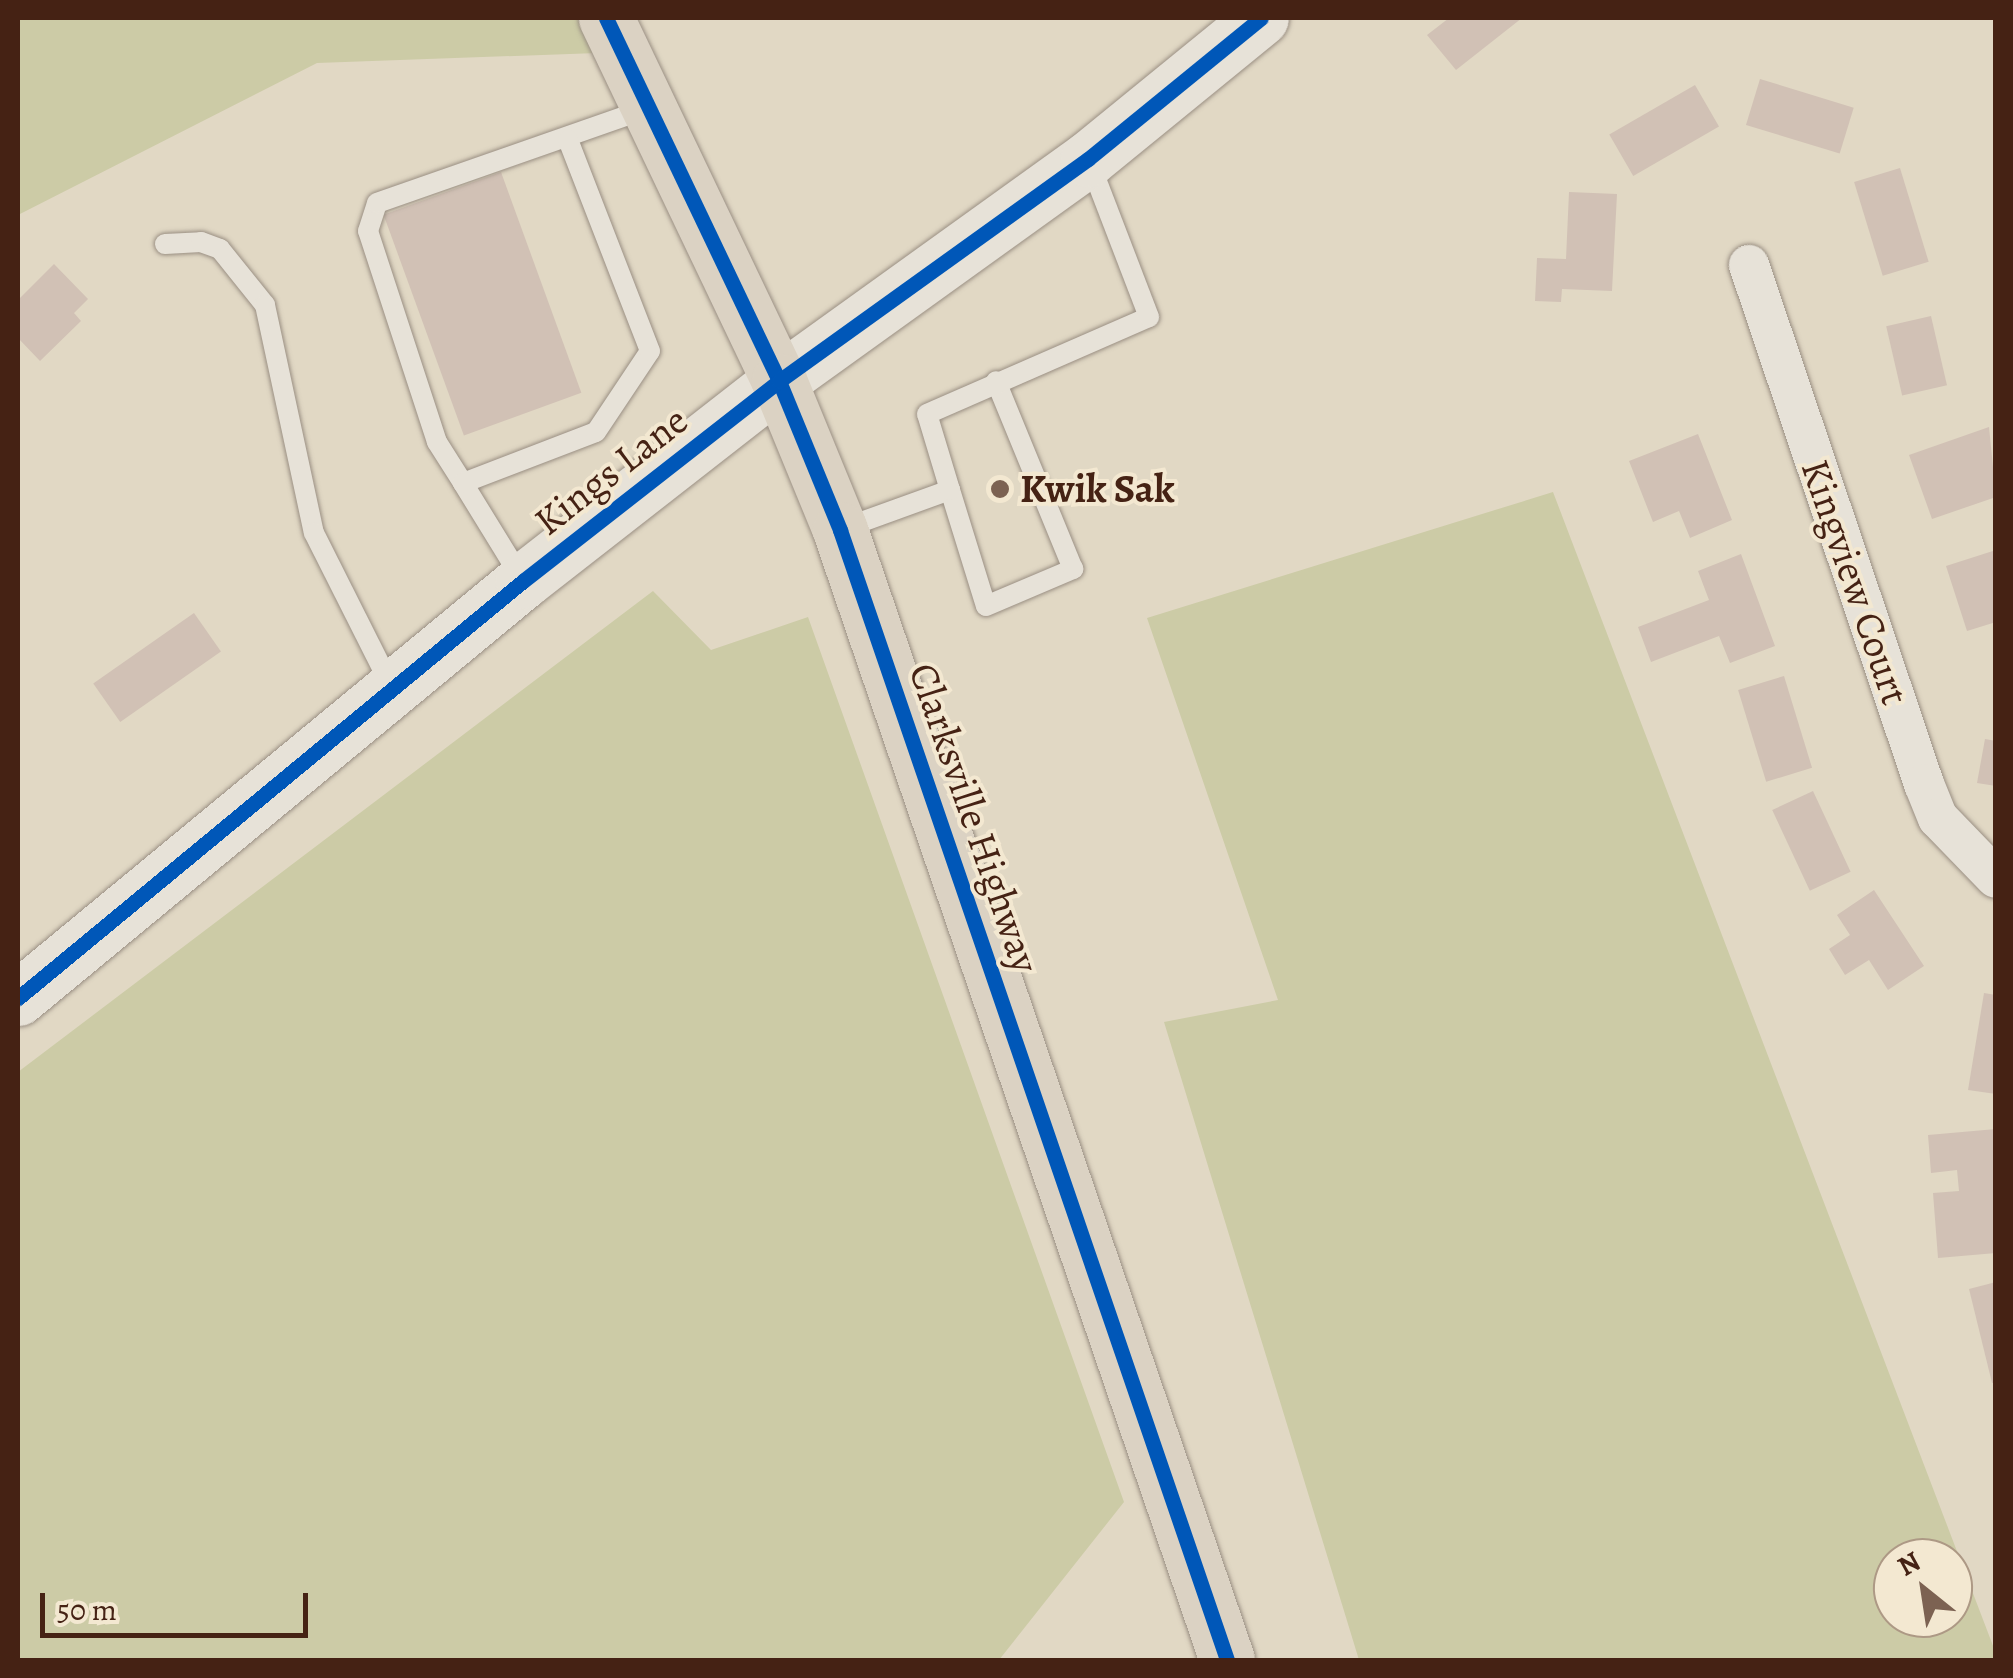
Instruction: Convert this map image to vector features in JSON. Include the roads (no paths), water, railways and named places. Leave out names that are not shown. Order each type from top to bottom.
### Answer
[{"type":"main road","name":"Clarksville Highway","points":[[606,18],[778,381],[840,530],[1227,1660]]},
{"type":"street","name":"Kings Lane","points":[[18,998],[523,581],[778,381],[1088,159],[1261,18]]},
{"type":"street","name":"Kingview Court","points":[[1749,265],[1924,784],[1938,818],[1996,878]]},
{"type":"lane","points":[[523,581],[438,442],[368,231],[377,203],[568,140],[650,108]]},
{"type":"lane","points":[[463,483],[596,432],[650,351],[568,140]]},
{"type":"lane","points":[[996,381],[1073,570],[986,606],[927,414],[996,381],[1149,317],[1088,159]]},
{"type":"lane","points":[[165,244],[201,242],[220,249],[265,306],[314,533],[392,690]]},
{"type":"lane","points":[[840,530],[950,490]]},
{"type":"place","name":"Kwik Sak","points":[[1000,489]]}]
